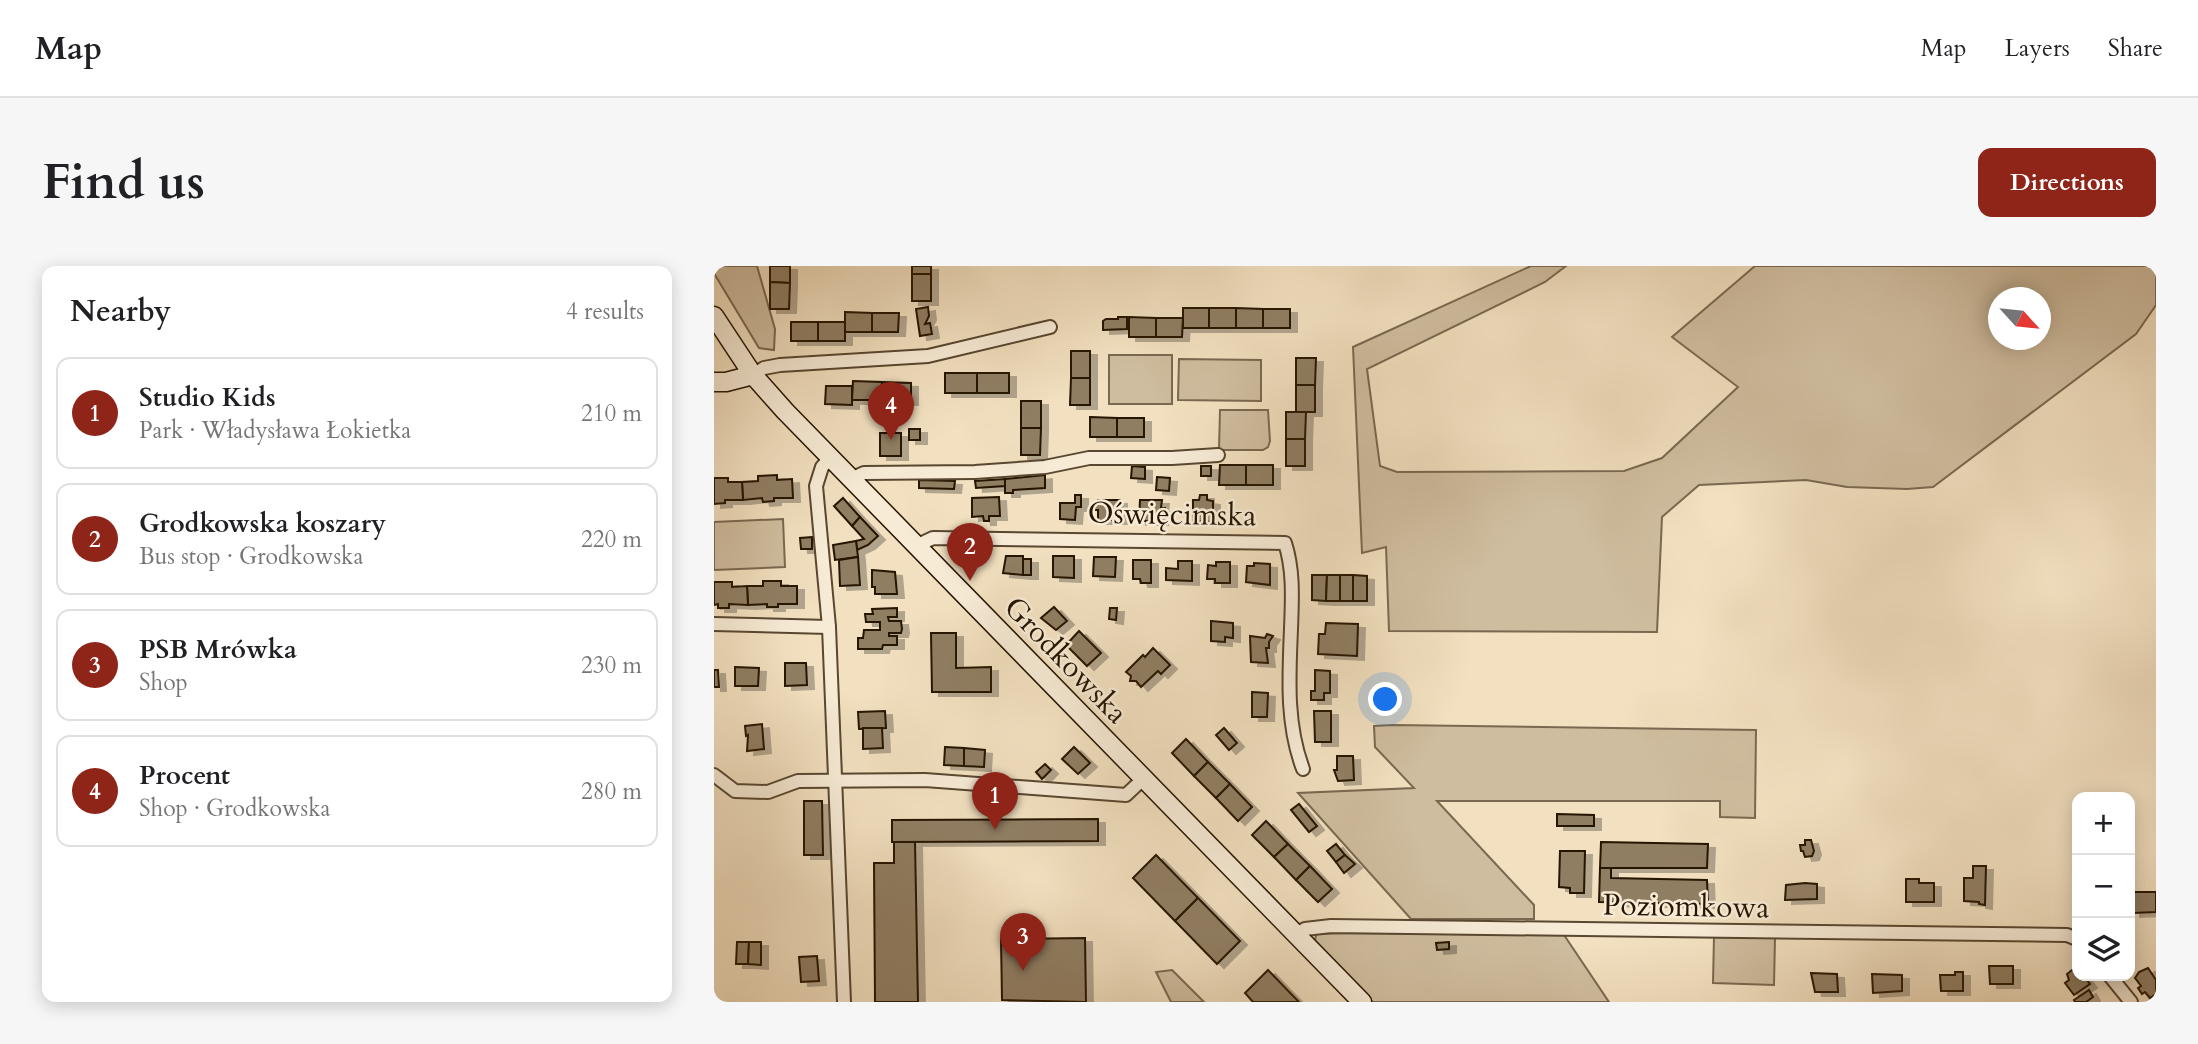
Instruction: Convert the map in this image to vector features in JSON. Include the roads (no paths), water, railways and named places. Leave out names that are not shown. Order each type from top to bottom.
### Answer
[{"type":"main road","name":"Grodkowska","points":[[714,316],[752,375],[830,458],[1362,1002]]},
{"type":"main road","points":[[714,382],[726,382],[752,375]]},
{"type":"street","points":[[752,375],[764,368],[780,365],[929,356],[1050,327]]},
{"type":"street","points":[[851,479],[864,473],[975,472],[1045,467],[1088,458],[1171,458],[1218,454]]},
{"type":"street","points":[[830,458],[822,467],[816,486],[828,627],[844,1002]]},
{"type":"street","name":"Oświęcimska","points":[[916,546],[933,538],[1285,543],[1292,573],[1289,705],[1295,748],[1303,769]]},
{"type":"street","points":[[714,624],[828,627]]},
{"type":"street","points":[[714,775],[735,791],[768,792],[798,780],[925,780],[1126,794],[1143,779]]},
{"type":"street","name":"Poziomkowa","points":[[1296,934],[1305,929],[1331,926],[2072,937]]},
{"type":"street","points":[[2114,981],[2130,1002]]},
{"type":"place","name":"Procent","points":[[891,440]]},
{"type":"place","name":"Grodkowska koszary","points":[[970,581]]},
{"type":"place","name":"Studio Kids","points":[[995,830]]},
{"type":"place","name":"PSB Mrówka","points":[[1023,971]]}]
